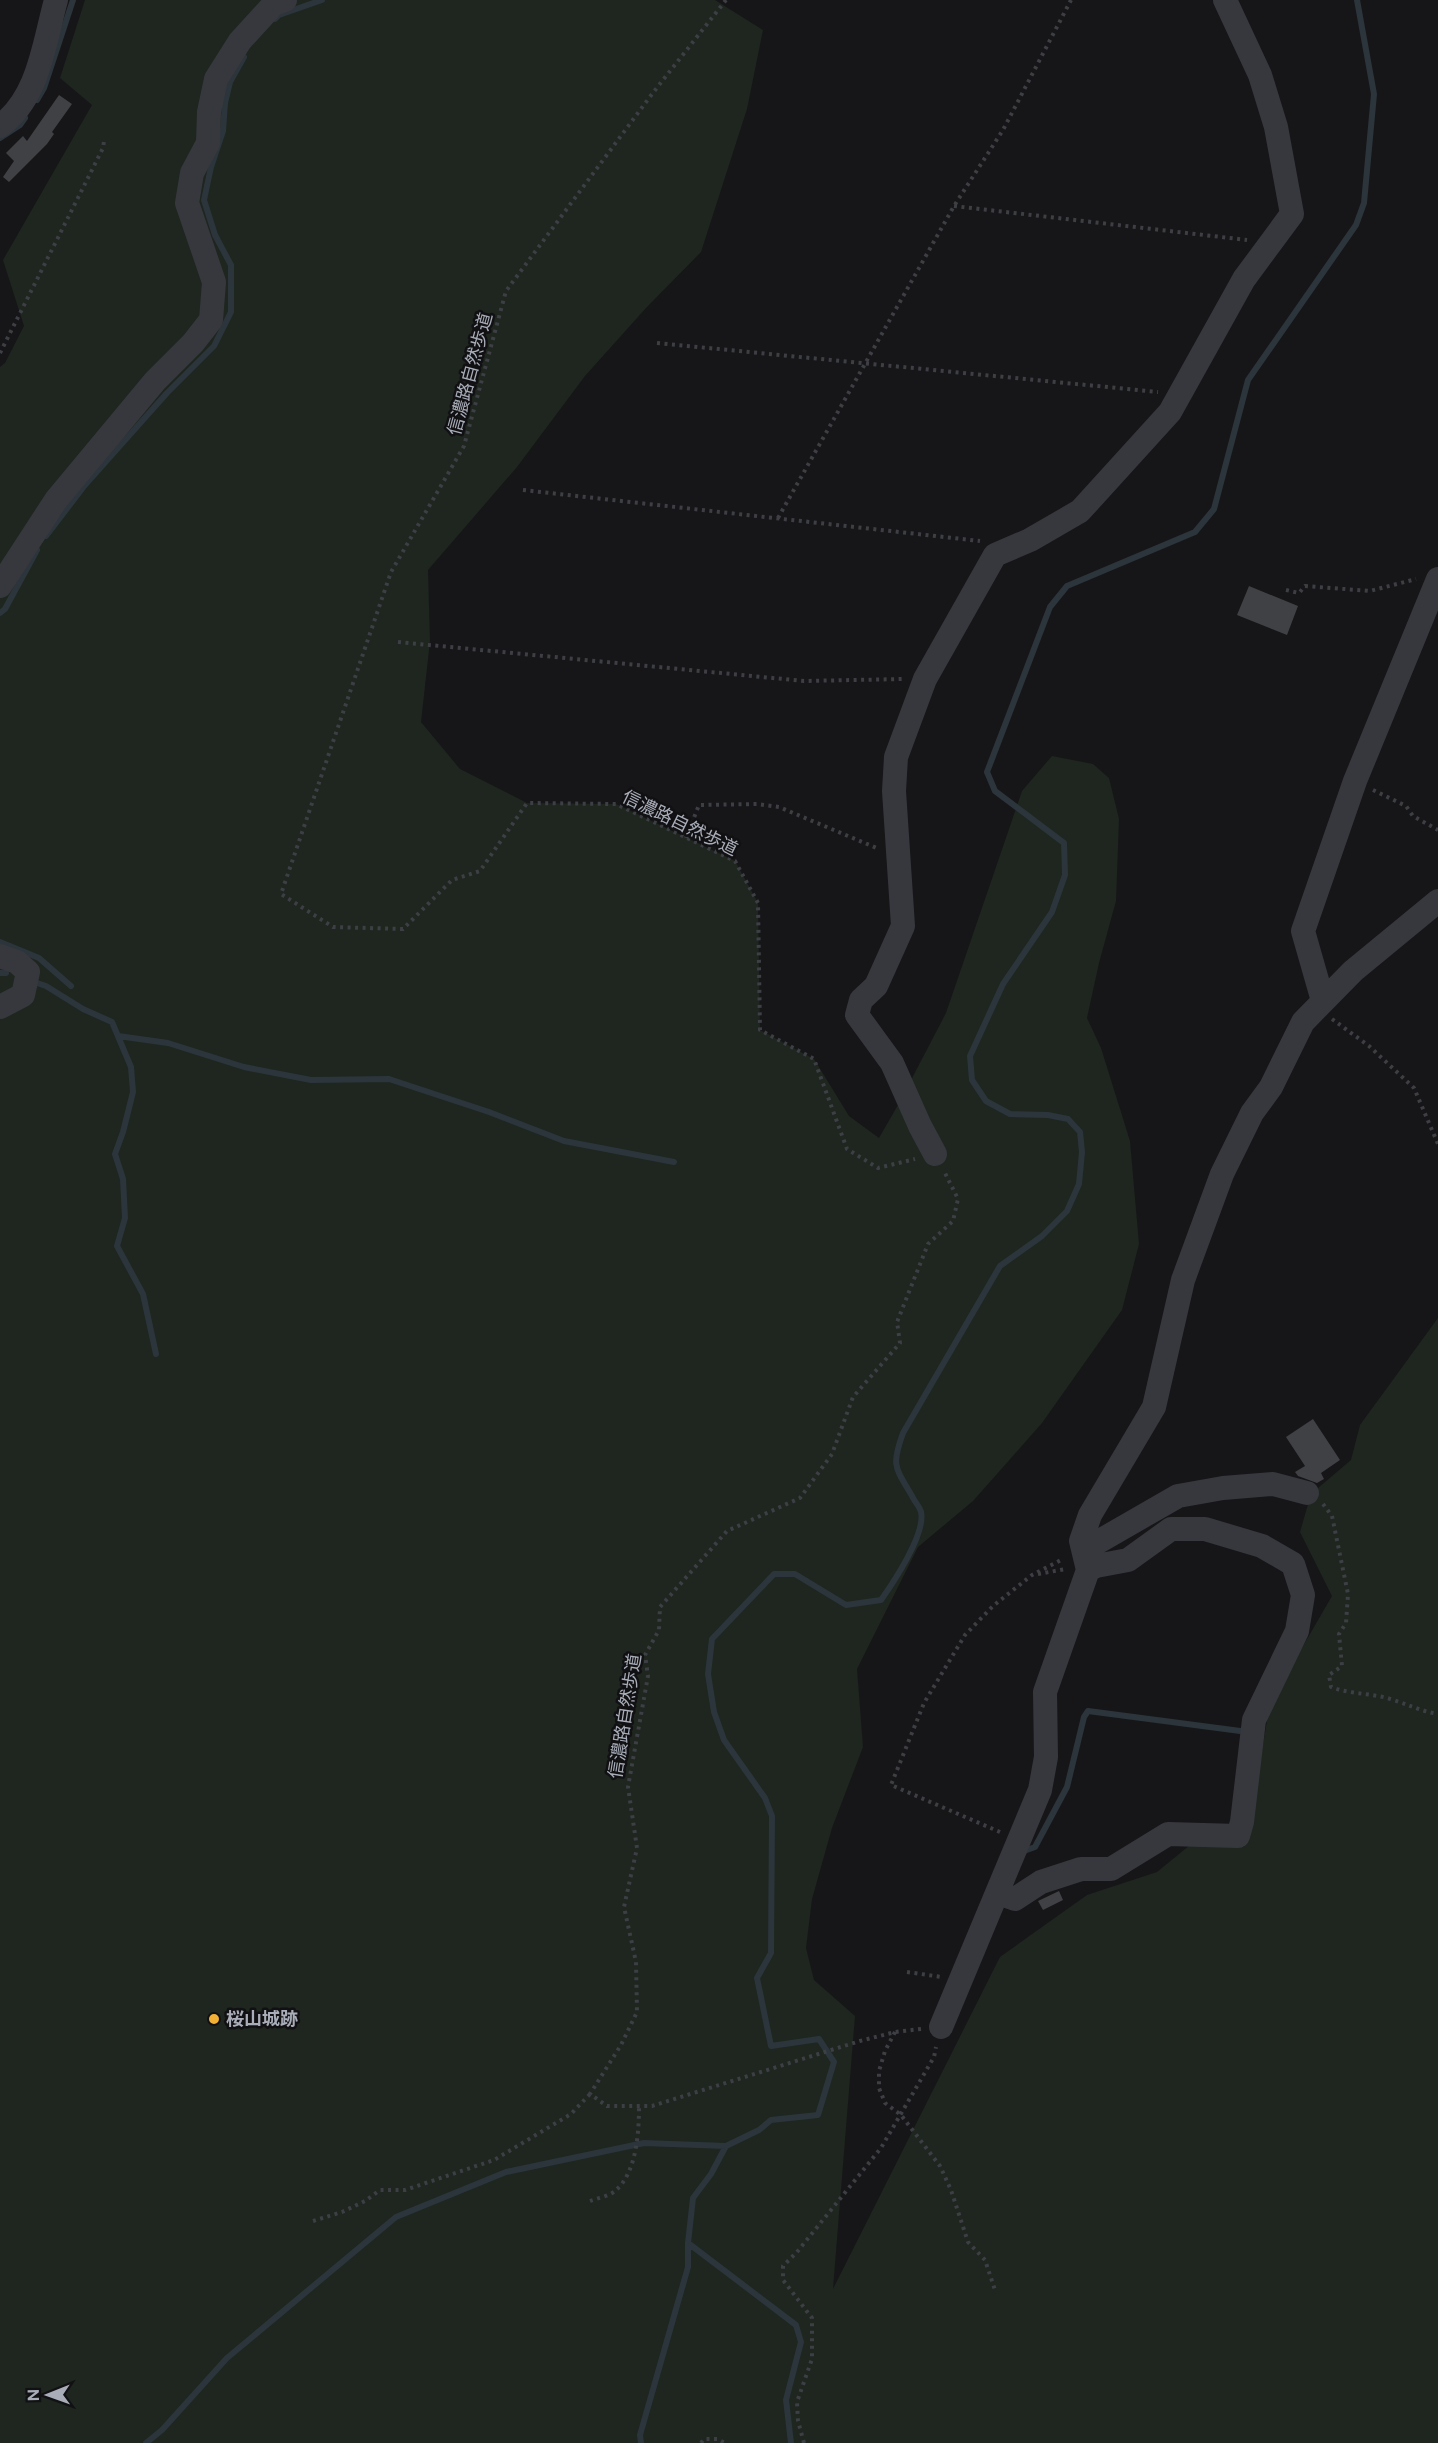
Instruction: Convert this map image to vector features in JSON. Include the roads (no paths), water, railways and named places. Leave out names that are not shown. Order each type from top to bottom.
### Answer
[{"type":"street","points":[[0,126],[9,119],[35,82],[56,0]]},
{"type":"street","points":[[0,586],[56,500],[155,381],[193,344],[211,320],[213,282],[187,203],[192,173],[208,143],[209,112],[216,79],[240,41],[274,4],[285,0]]},
{"type":"street","points":[[935,1154],[892,1063],[857,1015],[861,1000],[876,986],[903,926],[894,791],[896,757],[925,679],[995,555],[1030,540],[1080,511],[1170,412],[1244,279],[1292,214],[1276,128],[1260,75],[1226,0]]},
{"type":"street","points":[[1320,1005],[1303,931],[1428,578]]},
{"type":"street","points":[[941,2027],[1040,1790],[1046,1757],[1045,1692],[1084,1554],[1090,1515],[1154,1407],[1183,1280],[1222,1174],[1252,1113],[1271,1087],[1303,1022],[1353,971],[1438,902]]},
{"type":"street","points":[[0,956],[17,962],[28,972],[23,995],[0,1007]]},
{"type":"street","points":[[1084,1554],[1178,1496],[1223,1488],[1273,1484],[1307,1493]]},
{"type":"street","points":[[998,1893],[1015,1899],[1041,1882],[1081,1869],[1111,1869],[1168,1834],[1238,1836],[1242,1822],[1254,1720],[1297,1631],[1303,1595],[1293,1564],[1262,1546],[1205,1529],[1171,1529],[1128,1560],[1096,1566],[1084,1554]]},
{"type":"waterway","points":[[37,100],[44,88],[73,0]]},
{"type":"waterway","points":[[275,19],[279,15],[322,0]]},
{"type":"waterway","points":[[641,2443],[640,2435],[688,2267],[693,2198],[711,2174],[726,2146],[759,2130],[771,2120],[818,2115],[834,2062],[819,2039],[771,2046],[757,1978],[771,1953],[772,1816],[765,1798],[724,1740],[714,1712],[708,1674],[712,1639],[774,1574],[795,1574],[846,1605],[881,1600],[914,1545],[921,1521],[921,1512],[897,1466],[897,1453],[903,1433],[1000,1266],[1042,1236],[1067,1211],[1079,1184],[1082,1152],[1080,1132],[1068,1119],[1048,1115],[1010,1114],[986,1101],[972,1080],[970,1056],[1003,984],[1052,912],[1065,875],[1064,843],[995,791],[987,772],[1050,607],[1067,586],[1195,532],[1214,509],[1248,380],[1356,225],[1364,203],[1374,94],[1357,0]]},
{"type":"waterway","points":[[46,536],[85,485],[167,393],[214,346],[231,312],[231,265],[215,235],[204,200],[211,167],[223,131],[225,103],[230,82],[244,57]]},
{"type":"waterway","points":[[0,138],[20,125],[25,118]]},
{"type":"waterway","points":[[0,613],[5,609],[37,550]]},
{"type":"waterway","points":[[0,942],[39,958],[71,986]]},
{"type":"waterway","points":[[0,973],[6,973]]},
{"type":"waterway","points":[[34,982],[46,986],[83,1009],[112,1022],[131,1067],[133,1092],[115,1154],[123,1179],[125,1218],[117,1246],[143,1294],[156,1354]]},
{"type":"waterway","points":[[118,1036],[168,1043],[244,1067],[311,1080],[389,1079],[489,1112],[564,1141],[674,1162]]},
{"type":"waterway","points":[[1024,1851],[1035,1847],[1067,1787],[1084,1717],[1088,1711],[1248,1732]]},
{"type":"waterway","points":[[146,2443],[162,2430],[227,2358],[396,2217],[506,2172],[644,2143],[726,2146]]},
{"type":"waterway","points":[[688,2243],[796,2325],[801,2342],[786,2400],[791,2443]]},
{"type":"place","name":"桜山城跡","points":[[214,2019]]}]
